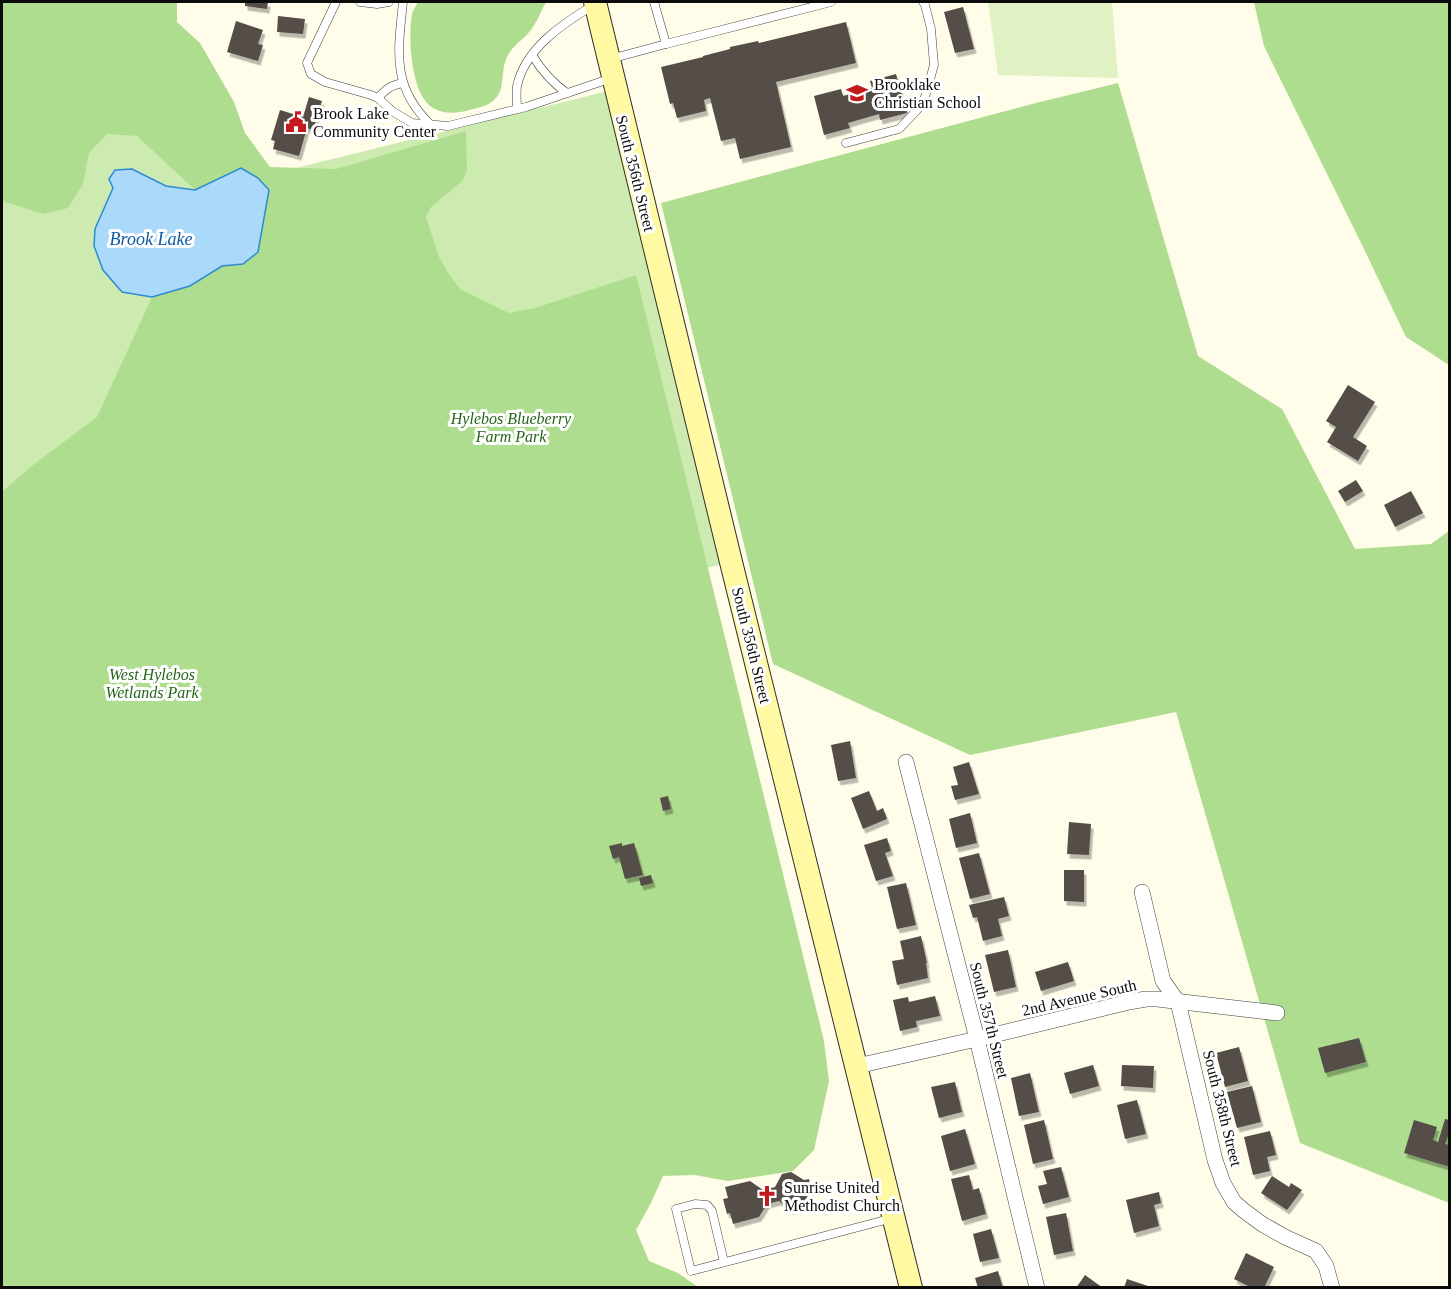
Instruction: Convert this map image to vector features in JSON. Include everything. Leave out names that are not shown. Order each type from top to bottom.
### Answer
[{"type":"main road","name":"South 356th Street","points":[[595,3],[911,1287]]},
{"type":"street","name":"South 357th Street","points":[[906,762],[977,1039],[1037,1287]]},
{"type":"street","name":"South 358th Street","points":[[1142,892],[1163,981],[1178,1002],[1215,1160],[1228,1192],[1234,1202],[1257,1221],[1316,1251],[1326,1266],[1332,1287]]},
{"type":"street","name":"2nd Avenue South","points":[[857,1066],[1146,999],[1277,1013]]},
{"type":"lane","points":[[336,2],[307,63],[311,74],[325,82],[378,98],[392,111],[412,123],[448,126],[517,109],[567,93],[611,69],[666,44],[831,2]]},
{"type":"lane","points":[[360,2],[377,4],[389,2]]},
{"type":"lane","points":[[403,2],[399,61],[403,83],[421,115],[431,125]]},
{"type":"lane","points":[[654,2],[666,44]]},
{"type":"lane","points":[[846,143],[899,129],[920,107],[934,65],[931,29],[923,2]]},
{"type":"lane","points":[[517,109],[519,78],[527,60],[553,32],[595,3]]},
{"type":"lane","points":[[532,55],[545,75],[567,93]]},
{"type":"lane","points":[[378,98],[386,88],[403,83]]},
{"type":"lane","points":[[724,1262],[712,1211],[706,1205],[695,1204],[676,1209],[691,1271],[894,1218]]},
{"type":"green space","points":[[2,2],[177,2],[177,22],[200,43],[234,102],[245,133],[270,167],[336,169],[466,131],[467,170],[462,181],[431,207],[426,217],[439,257],[460,289],[509,313],[535,308],[636,275],[824,1041],[829,1081],[814,1150],[793,1171],[728,1181],[695,1175],[663,1176],[636,1230],[649,1261],[678,1273],[698,1287],[2,1287],[2,492],[33,465],[97,417],[152,297],[189,286],[222,266],[243,263],[241,168],[195,190],[137,136],[107,134],[89,153],[83,184],[68,208],[43,214],[2,201]]},
{"type":"green space","points":[[48,2],[180,176],[195,190],[184,189],[343,354],[296,168],[616,89],[731,562],[304,668],[2,1149],[2,13]]},
{"type":"green space","points":[[418,2],[546,2],[531,30],[507,57],[498,96],[492,102],[482,106],[463,112],[450,113],[433,108],[428,104],[416,81],[410,34],[412,14]]},
{"type":"green space","points":[[988,2],[1112,2],[1118,78],[998,75]]},
{"type":"green space","points":[[1254,2],[1449,2],[1449,365],[1406,337],[1264,46]]},
{"type":"green space","points":[[1118,83],[1198,356],[1282,409],[1355,549],[1431,544],[1449,531],[1449,1203],[1300,1143],[1176,712],[970,755],[773,664],[661,203]]},
{"type":"water","name":"Brook Lake","points":[[241,168],[258,178],[269,190],[258,252],[243,264],[222,266],[190,286],[152,297],[122,292],[103,270],[94,246],[95,229],[113,188],[109,179],[115,170],[132,169],[166,186],[195,190]]},
{"type":"building","points":[[245,2],[268,2],[267,9],[245,6]]},
{"type":"building","points":[[963,7],[974,49],[955,53],[944,12]]},
{"type":"building","points":[[278,16],[305,19],[303,34],[277,32]]},
{"type":"building","points":[[236,21],[263,30],[258,44],[263,45],[258,61],[227,52]]},
{"type":"building","points":[[846,22],[856,63],[776,82],[791,147],[740,159],[735,138],[721,141],[710,98],[704,100],[706,111],[677,118],[673,103],[670,104],[661,67],[703,57],[730,49],[730,47],[758,41],[759,43]]},
{"type":"building","points":[[896,74],[907,113],[880,120],[879,114],[848,123],[850,128],[824,135],[814,96],[841,89],[843,96],[872,88],[870,81]]},
{"type":"building","name":"Brook Lake Community Center","points":[[309,97],[322,101],[313,130],[307,128],[299,156],[273,149],[275,141],[271,140],[280,110],[303,117]]},
{"type":"building","points":[[1348,385],[1375,402],[1353,437],[1367,446],[1358,461],[1327,442],[1336,427],[1326,421]]},
{"type":"building","points":[[1356,480],[1363,491],[1345,502],[1338,491]]},
{"type":"building","points":[[1411,491],[1423,513],[1395,527],[1384,505]]},
{"type":"building","points":[[850,741],[856,778],[838,781],[831,745]]},
{"type":"building","points":[[969,762],[979,794],[955,800],[951,786],[958,785],[953,767]]},
{"type":"building","points":[[869,791],[877,811],[883,808],[887,819],[863,829],[851,798]]},
{"type":"building","points":[[668,796],[671,809],[663,811],[660,798]]},
{"type":"building","points":[[970,813],[977,843],[956,848],[949,819]]},
{"type":"building","points":[[1069,822],[1091,824],[1089,855],[1067,854]]},
{"type":"building","points":[[887,838],[891,851],[885,853],[893,876],[876,881],[864,845]]},
{"type":"building","points":[[622,843],[622,846],[634,843],[643,875],[625,879],[619,857],[613,859],[609,846]]},
{"type":"building","points":[[979,853],[990,894],[970,899],[959,858]]},
{"type":"building","points":[[1064,870],[1084,870],[1084,902],[1064,901]]},
{"type":"building","points":[[651,875],[653,883],[641,886],[639,878]]},
{"type":"building","points":[[906,883],[916,925],[897,929],[887,887]]},
{"type":"building","points":[[1004,897],[1009,916],[998,919],[1002,936],[983,941],[977,917],[973,918],[969,905]]},
{"type":"building","points":[[921,936],[928,978],[897,985],[892,961],[904,959],[900,941]]},
{"type":"building","points":[[1008,950],[1016,987],[994,992],[985,955]]},
{"type":"building","points":[[1068,962],[1074,981],[1041,991],[1035,972]]},
{"type":"building","points":[[935,996],[940,1016],[916,1021],[917,1027],[900,1031],[893,1000],[908,997],[909,1002]]},
{"type":"building","points":[[1359,1038],[1366,1062],[1325,1073],[1318,1048]]},
{"type":"building","points":[[1239,1047],[1248,1081],[1225,1087],[1216,1053]]},
{"type":"building","points":[[1093,1065],[1099,1086],[1070,1094],[1064,1073]]},
{"type":"building","points":[[1122,1065],[1154,1066],[1153,1088],[1121,1086]]},
{"type":"building","points":[[1030,1073],[1039,1112],[1019,1116],[1011,1078]]},
{"type":"building","points":[[955,1082],[962,1112],[939,1118],[931,1087]]},
{"type":"building","points":[[1252,1086],[1261,1122],[1237,1128],[1227,1092]]},
{"type":"building","points":[[1137,1100],[1146,1134],[1125,1139],[1117,1105]]},
{"type":"building","points":[[1445,1119],[1450,1120],[1450,1131],[1445,1144],[1450,1145],[1450,1167],[1404,1153],[1414,1120],[1437,1127],[1433,1140],[1438,1142]]},
{"type":"building","points":[[1044,1120],[1053,1159],[1033,1164],[1024,1125]]},
{"type":"building","points":[[965,1129],[975,1164],[950,1171],[941,1136]]},
{"type":"building","points":[[1270,1131],[1276,1155],[1267,1157],[1270,1171],[1253,1175],[1244,1137]]},
{"type":"building","points":[[1061,1167],[1069,1197],[1043,1204],[1038,1186],[1047,1184],[1043,1171]]},
{"type":"building","name":"Sunrise United Methodist Church","points":[[791,1172],[804,1180],[809,1179],[812,1194],[808,1195],[801,1207],[791,1210],[779,1201],[767,1204],[759,1217],[733,1224],[730,1213],[727,1214],[723,1199],[728,1198],[725,1187],[750,1181],[763,1190],[775,1187],[782,1174]]},
{"type":"building","points":[[969,1175],[973,1190],[979,1188],[986,1214],[962,1221],[951,1179]]},
{"type":"building","points":[[1272,1176],[1289,1187],[1291,1183],[1302,1190],[1287,1210],[1261,1193]]},
{"type":"building","points":[[1159,1192],[1161,1203],[1154,1205],[1159,1226],[1134,1233],[1126,1200]]},
{"type":"building","points":[[1066,1213],[1073,1251],[1054,1255],[1046,1217]]},
{"type":"building","points":[[991,1229],[999,1258],[980,1262],[973,1234]]},
{"type":"building","points":[[1246,1253],[1274,1267],[1264,1288],[1252,1288],[1234,1279]]},
{"type":"building","points":[[998,1271],[1003,1288],[978,1288],[975,1278]]},
{"type":"building","points":[[1085,1275],[1103,1288],[1076,1288]]},
{"type":"building","points":[[1127,1279],[1151,1287],[1151,1288],[1124,1288]]},
{"type":"place","name":"Brooklake Christian School","points":[[857,93]]},
{"type":"place","name":"Brook Lake Community Center","points":[[296,122]]},
{"type":"place","name":"Sunrise United Methodist Church","points":[[767,1196]]},
{"type":"park label","name":"Hylebos Blueberry Farm Park","points":[[511,427]]},
{"type":"park label","name":"West Hylebos Wetlands Park","points":[[152,683]]}]
